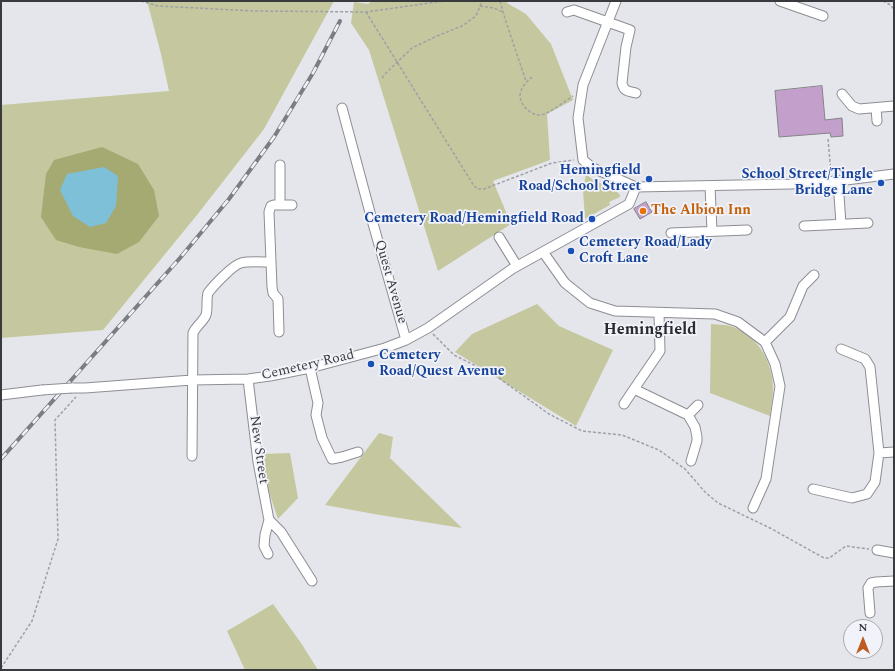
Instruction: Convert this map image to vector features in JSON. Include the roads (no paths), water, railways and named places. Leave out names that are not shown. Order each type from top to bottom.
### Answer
[{"type":"street","points":[[616,1],[582,90],[578,118],[583,160],[592,168],[636,187],[791,184],[835,181],[894,174]]},
{"type":"street","points":[[780,1],[823,16]]},
{"type":"street","points":[[567,12],[574,10],[630,30],[626,47],[622,83],[623,88],[636,93]]},
{"type":"street","points":[[842,94],[852,106],[859,109],[894,106]]},
{"type":"street","name":"Quest Avenue","points":[[342,108],[406,340]]},
{"type":"street","points":[[876,108],[877,121]]},
{"type":"street","points":[[280,165],[280,205]]},
{"type":"street","points":[[835,181],[841,224]]},
{"type":"street","points":[[710,186],[712,231]]},
{"type":"street","name":"Cemetery Road","points":[[1,395],[42,390],[192,380],[248,379],[310,368],[385,348],[406,340],[428,328],[518,266],[629,204],[636,187]]},
{"type":"street","points":[[279,332],[279,303],[272,290],[269,212],[271,206],[274,205],[292,205]]},
{"type":"street","points":[[804,226],[868,223]]},
{"type":"street","points":[[671,233],[747,230]]},
{"type":"street","points":[[499,237],[518,266]]},
{"type":"street","points":[[542,252],[565,283],[590,303],[615,311],[715,314],[738,322],[765,342],[775,364],[780,386],[766,479],[753,508]]},
{"type":"street","points":[[192,456],[192,333],[205,317],[208,293],[231,269],[242,262],[270,262]]},
{"type":"street","points":[[765,342],[790,317],[803,286],[814,275]]},
{"type":"street","points":[[624,404],[660,351],[659,313]]},
{"type":"street","points":[[814,489],[852,498],[867,494],[874,482],[879,453],[870,367],[864,359],[842,349]]},
{"type":"street","points":[[310,368],[318,403],[316,415],[322,438],[332,459],[358,452]]},
{"type":"street","name":"New Street","points":[[248,379],[258,462],[269,520]]},
{"type":"street","points":[[634,389],[688,414],[695,427],[697,437],[691,461]]},
{"type":"street","points":[[688,414],[698,405]]},
{"type":"street","points":[[879,453],[894,452]]},
{"type":"street","points":[[268,554],[264,546],[269,520]]},
{"type":"street","points":[[269,520],[281,532],[312,581]]},
{"type":"street","points":[[877,550],[894,553]]},
{"type":"street","points":[[870,613],[868,588],[871,584],[876,582],[894,581]]},
{"type":"water","points":[[104,167],[118,176],[116,206],[106,223],[90,227],[73,216],[60,190],[67,174]]},
{"type":"railway","points":[[1,459],[180,258],[229,199],[274,137],[313,73],[340,21]]},
{"type":"place","name":"Hemingfield Road/School Street","points":[[649,179]]},
{"type":"place","name":"School Street/Tingle Bridge Lane","points":[[881,183]]},
{"type":"place","name":"The Albion Inn","points":[[643,211]]},
{"type":"place","name":"Cemetery Road/Hemingfield Road","points":[[592,219]]},
{"type":"place","name":"Cemetery Road/Lady Croft Lane","points":[[571,251]]},
{"type":"place","name":"Cemetery Road/Quest Avenue","points":[[371,364]]},
{"type":"district","name":"Hemingfield","points":[[650,331]]}]
